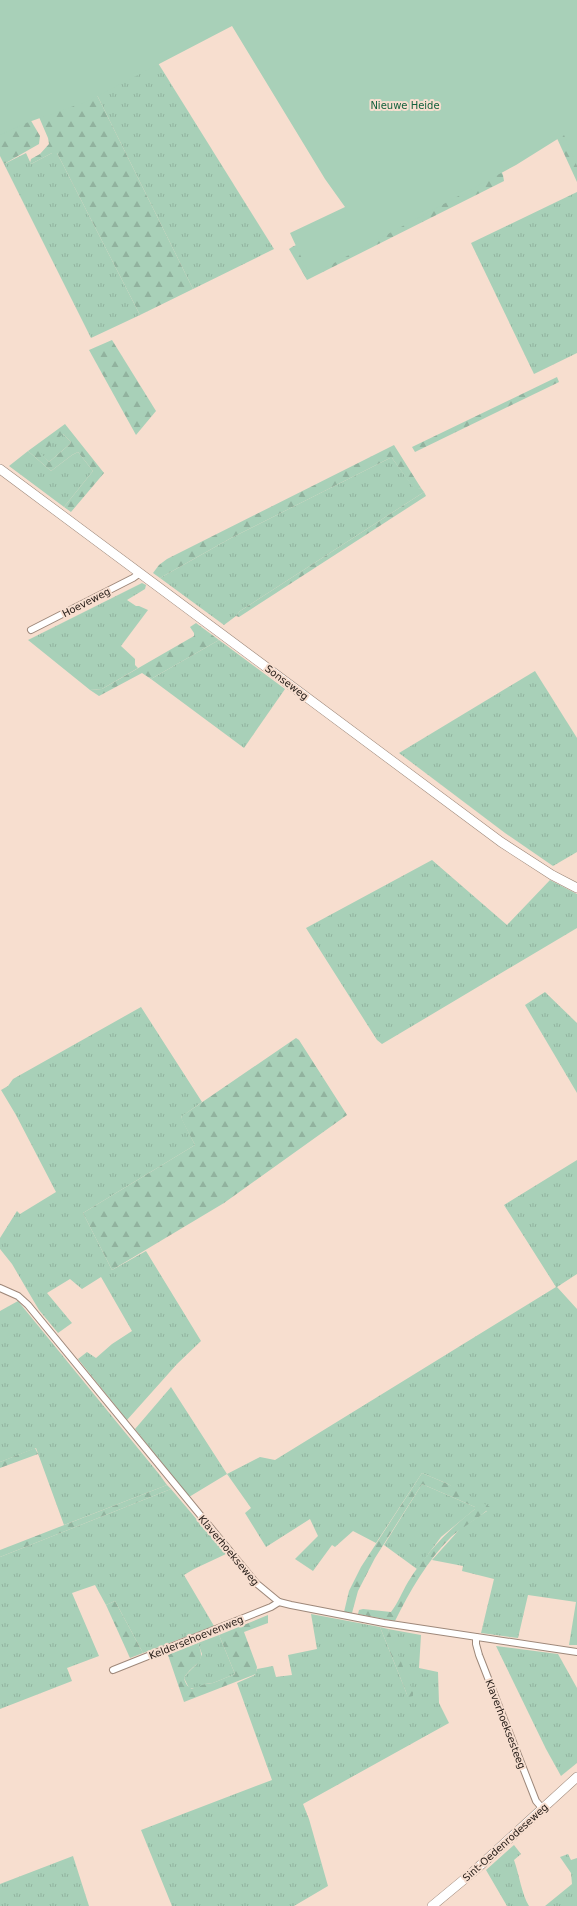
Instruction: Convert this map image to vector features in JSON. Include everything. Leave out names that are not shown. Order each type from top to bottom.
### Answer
[{"type":"main road","name":"Sonseweg","points":[[0,470],[501,842],[552,875],[577,888]]},
{"type":"main road","name":"Sint-Oedenrodeseweg","points":[[432,1906],[473,1872],[577,1777]]},
{"type":"street","name":"Hoeveweg","points":[[31,630],[140,573]]},
{"type":"street","name":"Klaverhoekseweg","points":[[0,1288],[18,1296],[28,1305],[256,1583],[279,1602],[384,1623],[577,1652]]},
{"type":"street","name":"Keldersehoevenweg","points":[[112,1670],[271,1607],[279,1602]]},
{"type":"street","name":"Klaverhoeksesteeg","points":[[476,1637],[476,1644],[482,1662],[536,1801],[542,1808]]},
{"type":"green space","name":"Nieuwe Heide","points":[[0,0],[577,0],[577,166],[564,135],[516,165],[310,276],[290,233],[345,207],[325,179],[232,26],[88,101],[26,123],[0,135]]},
{"type":"green space","points":[[158,63],[274,249],[193,289],[93,87]]},
{"type":"green space","points":[[93,87],[193,289],[140,315],[57,153],[52,153],[31,164],[30,163],[31,159],[40,154],[49,144],[39,117]]},
{"type":"green space","points":[[577,110],[577,182],[550,123]]},
{"type":"green space","points":[[30,119],[40,136],[39,144],[4,164],[0,156],[0,134]]},
{"type":"green space","points":[[491,151],[503,175],[504,181],[307,280],[289,249]]},
{"type":"green space","points":[[26,153],[31,164],[52,153],[57,153],[140,315],[91,338],[4,164]]},
{"type":"green space","points":[[577,192],[577,353],[534,374],[471,243]]},
{"type":"green space","points":[[112,340],[156,411],[136,435],[89,350]]},
{"type":"green space","points":[[557,377],[559,382],[415,452],[412,447]]},
{"type":"green space","points":[[65,424],[104,473],[71,512],[64,507],[93,471],[78,452],[51,471],[28,451]],"holes":[[[63,434],[71,442],[49,462],[41,453]]]},
{"type":"green space","points":[[62,433],[71,442],[49,462],[40,453]]},
{"type":"green space","points":[[394,445],[421,488],[415,490],[392,458],[390,458],[231,538],[160,578],[153,573],[159,565],[167,559]]},
{"type":"green space","points":[[28,451],[51,471],[78,452],[93,471],[64,507],[9,466]]},
{"type":"green space","points":[[392,458],[415,489],[421,488],[424,492],[240,611],[224,625],[160,578],[231,538]]},
{"type":"green space","points":[[424,492],[426,496],[239,617],[236,616],[240,611]]},
{"type":"green space","points":[[142,583],[146,585],[145,589],[127,600],[136,606],[148,610],[121,646],[135,659],[135,665],[138,668],[102,689],[90,690],[28,640]]},
{"type":"green space","points":[[196,623],[219,640],[151,679],[142,673],[99,696],[90,690],[102,689],[194,636],[194,633],[190,627]]},
{"type":"green space","points":[[219,640],[285,689],[244,748],[151,679]]},
{"type":"green space","points":[[535,671],[577,738],[577,852],[553,866],[505,833],[399,753]]},
{"type":"green space","points":[[432,860],[507,925],[550,880],[577,894],[577,928],[382,1044],[377,1040],[306,928]]},
{"type":"green space","points":[[545,992],[577,1023],[577,1093],[525,1005]]},
{"type":"green space","points":[[141,1007],[202,1102],[181,1117],[195,1145],[83,1213],[112,1270],[146,1251],[201,1341],[177,1364],[127,1420],[78,1359],[87,1352],[96,1358],[112,1344],[132,1331],[101,1277],[82,1289],[70,1279],[47,1293],[72,1323],[58,1333],[39,1310],[12,1264],[0,1249],[0,1238],[17,1211],[20,1214],[56,1192],[16,1115],[1,1090],[8,1086],[13,1079]]},
{"type":"green space","points":[[296,1038],[299,1040],[347,1115],[224,1203],[112,1270],[83,1213],[195,1145],[181,1118],[182,1116]]},
{"type":"green space","points":[[577,1160],[577,1274],[557,1287],[577,1309],[577,1645],[569,1645],[576,1602],[528,1595],[518,1638],[481,1633],[494,1579],[462,1571],[463,1566],[432,1560],[460,1529],[487,1511],[448,1484],[422,1473],[376,1543],[353,1531],[335,1547],[332,1545],[313,1571],[295,1559],[318,1536],[310,1519],[266,1547],[245,1513],[251,1508],[227,1474],[260,1457],[275,1460],[556,1287],[504,1205]]},
{"type":"green space","points":[[18,1301],[167,1485],[64,1525],[36,1448],[0,1462],[0,1311]]},
{"type":"green space","points":[[171,1387],[227,1474],[189,1497],[135,1429]]},
{"type":"green space","points":[[35,1448],[38,1454],[0,1468],[0,1462]]},
{"type":"green space","points":[[422,1473],[448,1484],[490,1507],[451,1537],[442,1546],[420,1577],[395,1621],[358,1614],[359,1610],[363,1609],[391,1612],[422,1561],[456,1525],[475,1509],[475,1507],[422,1484],[375,1558],[358,1591],[352,1613],[344,1612],[349,1591],[361,1567]]},
{"type":"green space","points":[[422,1484],[475,1507],[475,1509],[441,1537],[417,1569],[384,1545]]},
{"type":"green space","points":[[167,1485],[171,1489],[0,1557],[0,1550]]},
{"type":"green space","points":[[171,1489],[226,1554],[184,1575],[214,1626],[143,1653],[115,1601],[106,1605],[95,1585],[72,1593],[99,1656],[67,1668],[72,1681],[0,1709],[0,1557]]},
{"type":"green space","points":[[115,1601],[143,1653],[130,1658],[106,1605]]},
{"type":"green space","points":[[311,1614],[380,1627],[408,1697],[388,1629],[421,1635],[419,1668],[438,1672],[439,1703],[449,1723],[303,1804],[309,1819],[328,1886],[294,1906],[172,1906],[141,1830],[272,1780],[237,1683],[255,1675],[257,1669],[273,1666],[276,1677],[292,1675],[288,1655],[317,1649]]},
{"type":"green space","points":[[268,1615],[268,1623],[244,1632],[257,1667],[256,1674],[184,1702],[168,1655],[198,1643],[201,1656],[200,1660],[184,1678],[185,1681],[192,1689],[205,1684],[213,1683],[235,1674],[219,1635]]},
{"type":"green space","points":[[380,1627],[388,1629],[413,1692],[413,1696],[408,1697]]},
{"type":"green space","points":[[219,1635],[235,1674],[213,1683],[205,1684],[196,1689],[189,1688],[184,1678],[202,1654],[198,1643]]},
{"type":"green space","points":[[496,1646],[558,1654],[577,1688],[577,1763],[561,1776],[546,1749]]},
{"type":"green space","points":[[514,1845],[521,1854],[514,1860],[522,1890],[529,1906],[507,1906],[486,1870]]},
{"type":"green space","points":[[568,1854],[571,1860],[577,1858],[577,1906],[545,1906],[572,1884],[571,1873],[560,1857]]},
{"type":"green space","points":[[73,1856],[89,1906],[0,1906],[0,1884]]}]
